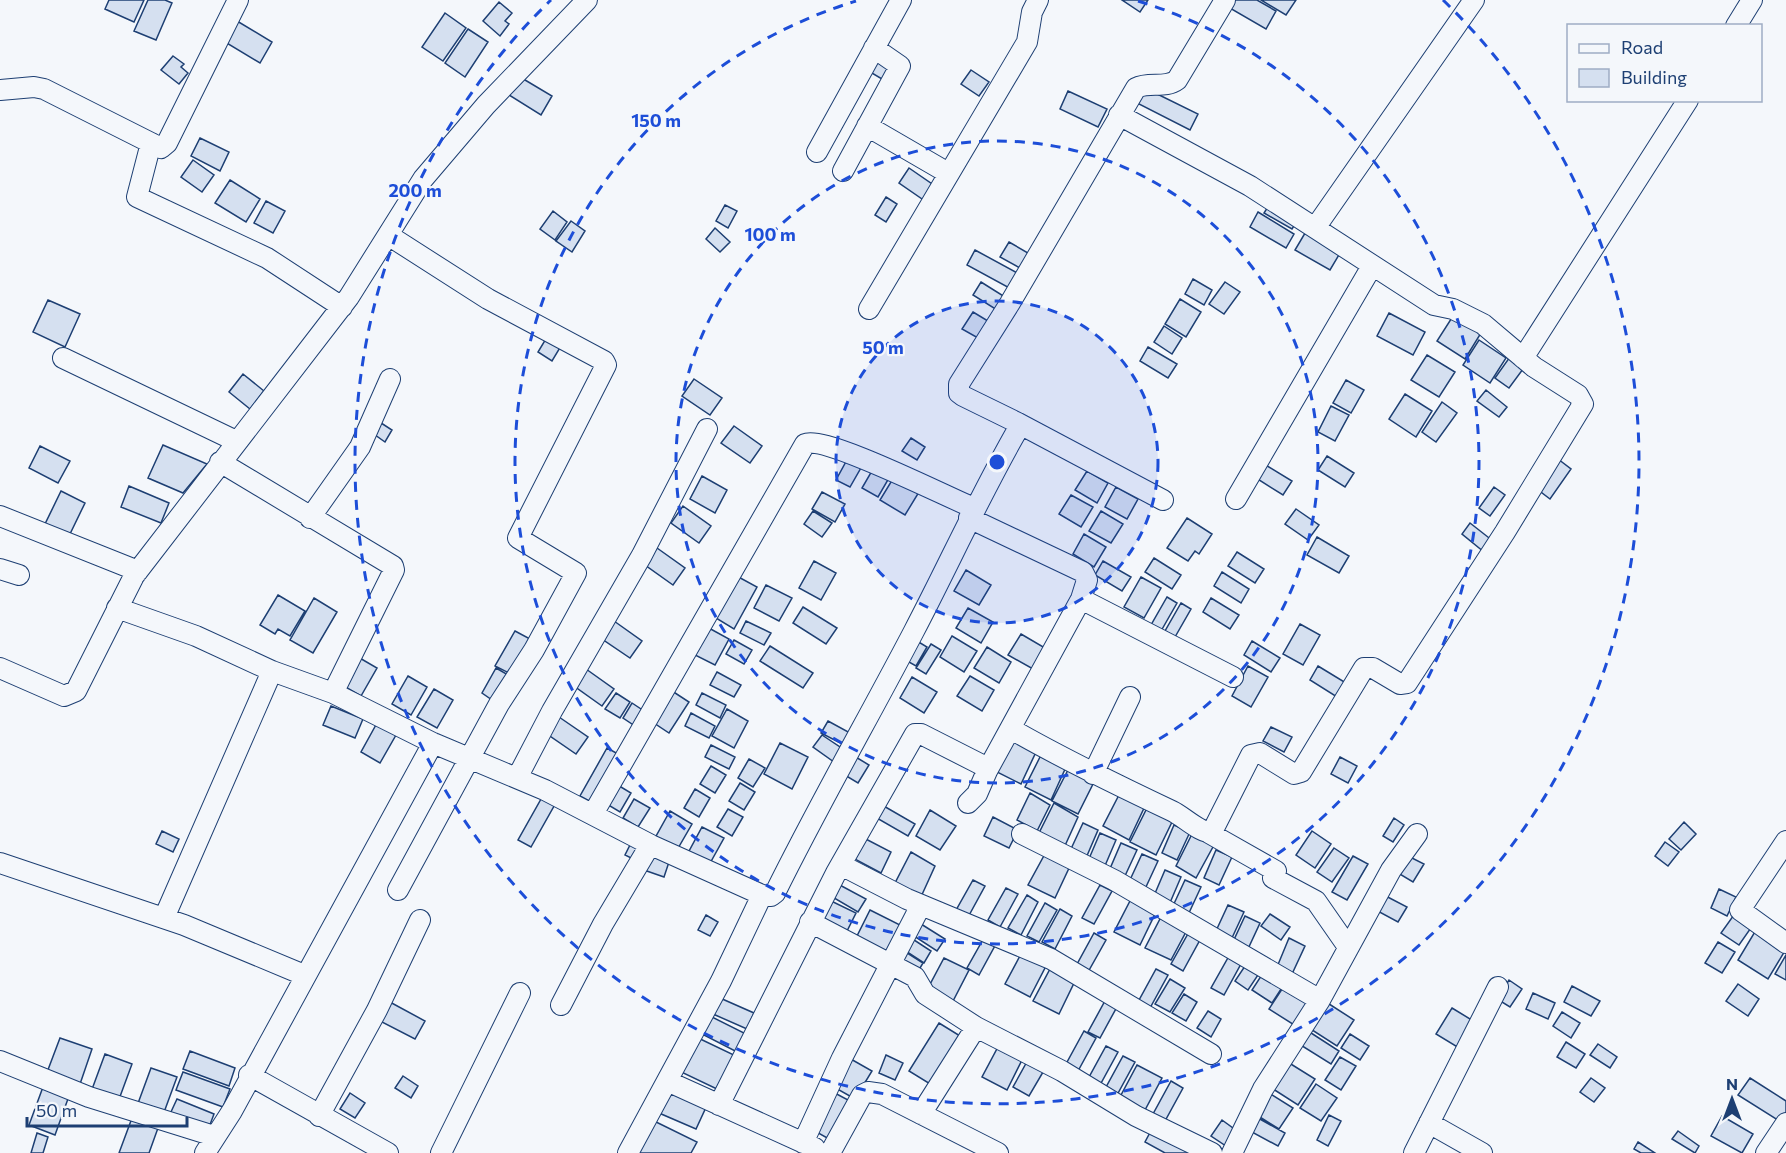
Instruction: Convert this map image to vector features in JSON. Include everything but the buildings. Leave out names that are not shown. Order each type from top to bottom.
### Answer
[{"type":"street","points":[[0,90],[34,87],[44,89],[161,148],[167,143],[238,0]]},
{"type":"street","points":[[817,152],[901,0]]},
{"type":"street","points":[[869,309],[1027,42],[1032,12],[1038,0]]},
{"type":"street","points":[[1163,500],[963,396],[959,393],[959,384],[1010,303],[1136,88],[1143,84],[1172,84],[1177,80],[1225,0]]},
{"type":"street","points":[[1315,228],[1474,0]]},
{"type":"street","points":[[1737,24],[1752,0]]},
{"type":"street","points":[[0,668],[56,693],[70,696],[76,691],[138,571],[236,441],[342,307],[440,156],[581,2]]},
{"type":"street","points":[[843,171],[900,66],[874,48]]},
{"type":"street","points":[[1523,358],[1687,102]]},
{"type":"street","points":[[1119,115],[1250,186],[1434,305],[1453,309],[1483,324],[1523,358],[1583,400],[1582,409],[1410,680],[1400,684],[1373,668],[1364,668],[1300,774],[1294,774],[1260,753],[1251,754],[1214,829],[1209,833]]},
{"type":"street","points":[[867,126],[948,173]]},
{"type":"street","points":[[151,143],[137,197],[267,258],[342,307]]},
{"type":"street","points":[[388,235],[488,299],[606,363],[518,538],[576,573],[469,758],[398,890]]},
{"type":"street","points":[[1236,500],[1372,267]]},
{"type":"street","points":[[63,358],[236,441]]},
{"type":"street","points":[[310,518],[360,447],[390,379]]},
{"type":"street","points":[[117,608],[196,636],[272,671],[333,693],[433,743],[517,778],[593,814],[650,844],[762,895],[771,896],[823,795],[914,630],[971,513],[1018,429],[1018,423]]},
{"type":"street","points":[[517,778],[552,711],[642,555],[707,429]]},
{"type":"street","points":[[593,814],[805,444],[814,442],[846,451],[971,513],[1083,572],[1087,580],[1081,599],[987,771],[977,794],[968,803]]},
{"type":"street","points":[[220,462],[394,568],[333,693]]},
{"type":"street","points":[[0,516],[138,571]]},
{"type":"street","points":[[0,569],[20,575]]},
{"type":"street","points":[[1081,599],[1233,677]]},
{"type":"street","points":[[164,918],[272,671]]},
{"type":"street","points":[[1093,774],[1130,697]]},
{"type":"street","points":[[1011,729],[1093,774],[1179,814],[1316,901],[1348,947]]},
{"type":"street","points":[[719,1105],[810,922],[915,734],[921,734],[987,771]]},
{"type":"street","points":[[0,1061],[209,1144],[232,1111],[249,1075],[433,743]]},
{"type":"street","points":[[1022,834],[1114,880],[1320,1000]]},
{"type":"street","points":[[1232,1153],[1263,1089],[1320,1000],[1392,870],[1417,834]]},
{"type":"street","points":[[1786,841],[1740,910],[1786,943]]},
{"type":"street","points":[[561,1005],[603,924],[650,844]]},
{"type":"street","points":[[0,863],[164,918],[304,975]]},
{"type":"street","points":[[841,865],[921,905],[1051,959],[1211,1054]]},
{"type":"street","points":[[628,1153],[721,981],[762,895]]},
{"type":"street","points":[[802,1143],[921,905]]},
{"type":"street","points":[[319,1116],[377,1010],[420,920]]},
{"type":"street","points":[[810,922],[915,977],[925,994],[976,1027],[1062,1071],[1136,1116],[1212,1153]]},
{"type":"street","points":[[1414,1153],[1498,987]]},
{"type":"street","points":[[441,1153],[520,993]]},
{"type":"street","points":[[921,1114],[976,1027]]},
{"type":"street","points":[[249,1075],[319,1116],[361,1147],[388,1153]]},
{"type":"street","points":[[667,1081],[828,1153],[862,1095],[868,1092],[882,1094],[988,1151]]},
{"type":"street","points":[[1430,1123],[1482,1153]]},
{"type":"street","points":[[1766,1153],[1786,1123]]}]
